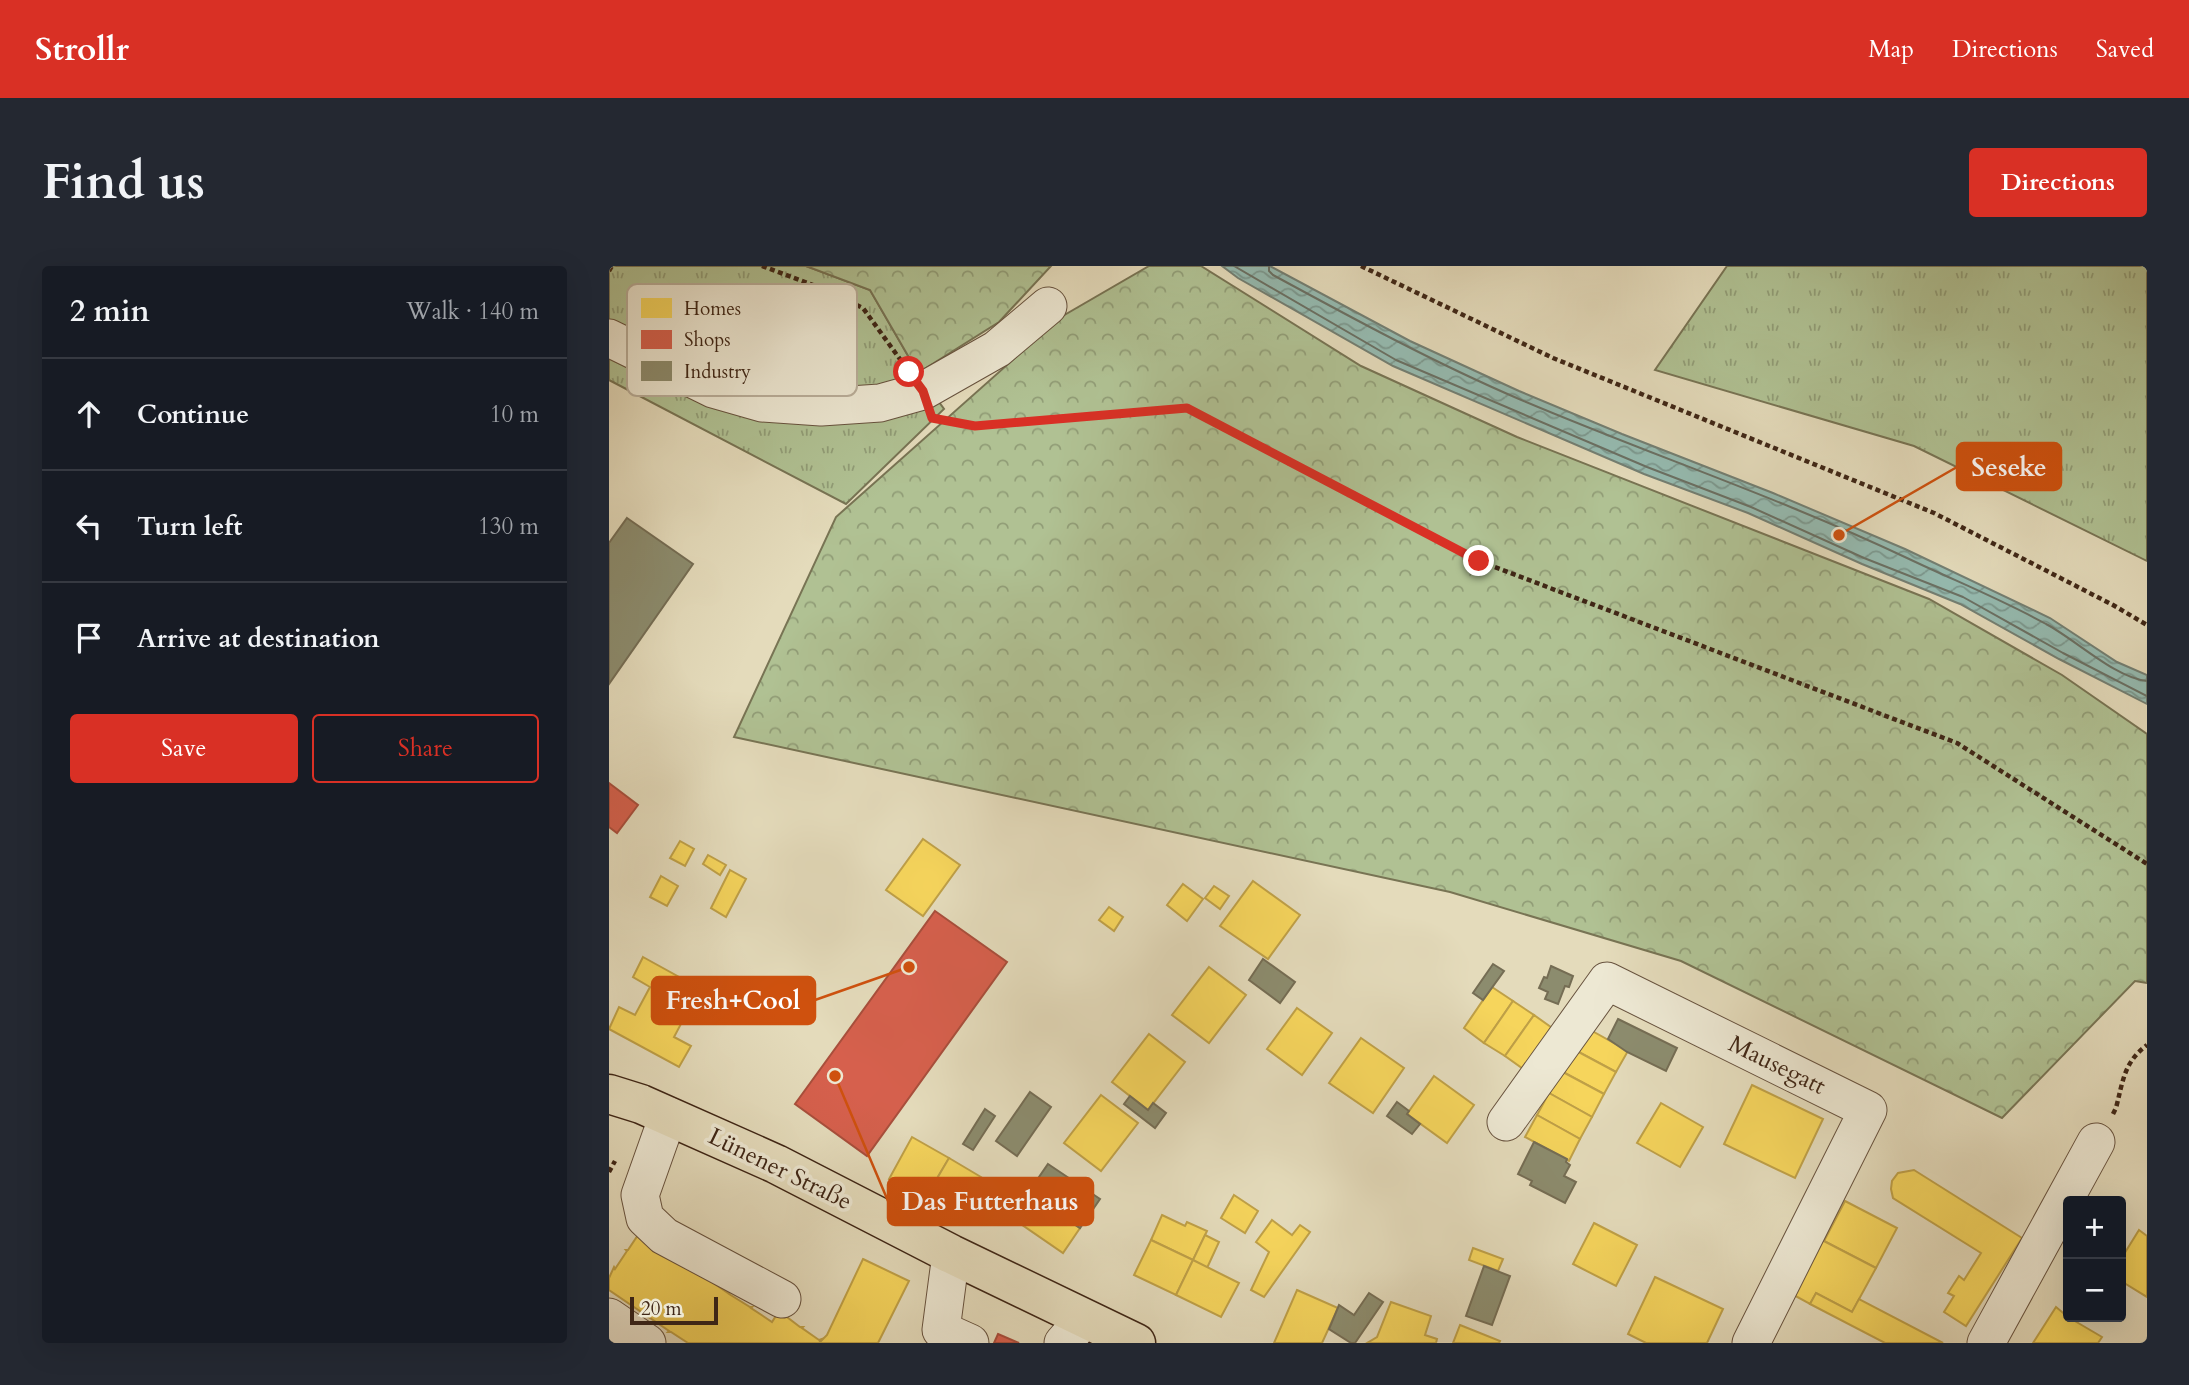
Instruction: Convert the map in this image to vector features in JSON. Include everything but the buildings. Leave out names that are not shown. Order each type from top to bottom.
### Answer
[{"type":"main road","name":"Lünener Straße","points":[[609,1094],[641,1104],[776,1164],[951,1254],[1073,1331],[1136,1343]]},
{"type":"street","points":[[738,396],[762,403],[821,407],[880,403],[923,391],[997,349],[1048,306]]},
{"type":"street","points":[[609,338],[627,347]]},
{"type":"street","name":"Mausegatt","points":[[1506,1122],[1607,981],[1868,1110],[1751,1343]]},
{"type":"street","points":[[668,1116],[640,1195],[645,1218],[664,1236],[782,1300]]},
{"type":"street","points":[[1986,1343],[2096,1142]]},
{"type":"street","points":[[951,1254],[941,1330],[970,1343]]},
{"type":"street","points":[[609,1317],[647,1343]]},
{"type":"path","points":[[609,271],[612,266]]},
{"type":"path","points":[[762,266],[810,284]]},
{"type":"path","points":[[1361,266],[1553,358],[1934,513],[2147,625]]},
{"type":"path","points":[[857,305],[863,308],[923,391],[932,418],[975,426],[1187,408],[1479,561],[1957,743],[2147,864]]},
{"type":"path","points":[[2096,1142],[2116,1108],[2128,1065],[2147,1045]]},
{"type":"green space","points":[[609,266],[806,266],[854,284],[627,284],[627,389],[609,380]]},
{"type":"green space","points":[[806,266],[1051,266],[999,322],[918,373],[870,290]]},
{"type":"green space","points":[[1149,266],[1201,266],[1361,366],[1517,437],[1929,599],[2062,675],[2147,734],[2147,983],[2135,981],[2002,1118],[1681,961],[1450,892],[734,737],[836,517],[1061,317]]},
{"type":"green space","points":[[1727,266],[2147,266],[2147,561],[1914,446],[1655,370]]},
{"type":"green space","points":[[857,285],[870,290],[918,373],[944,409],[846,504],[640,396],[857,396]]},
{"type":"water","points":[[1222,266],[1270,266],[1410,341],[1519,391],[1905,549],[2050,618],[2117,662],[2147,675],[2147,704],[1960,604],[1748,513],[1644,474],[1393,366],[1238,278]]},
{"type":"place","name":"Seseke","points":[[1839,535]]},
{"type":"place","name":"Fresh+Cool","points":[[909,967]]},
{"type":"place","name":"Das Futterhaus","points":[[835,1076]]},
{"type":"route","points":[[909,372],[923,391],[932,418],[975,426],[1187,408],[1479,561]]}]
